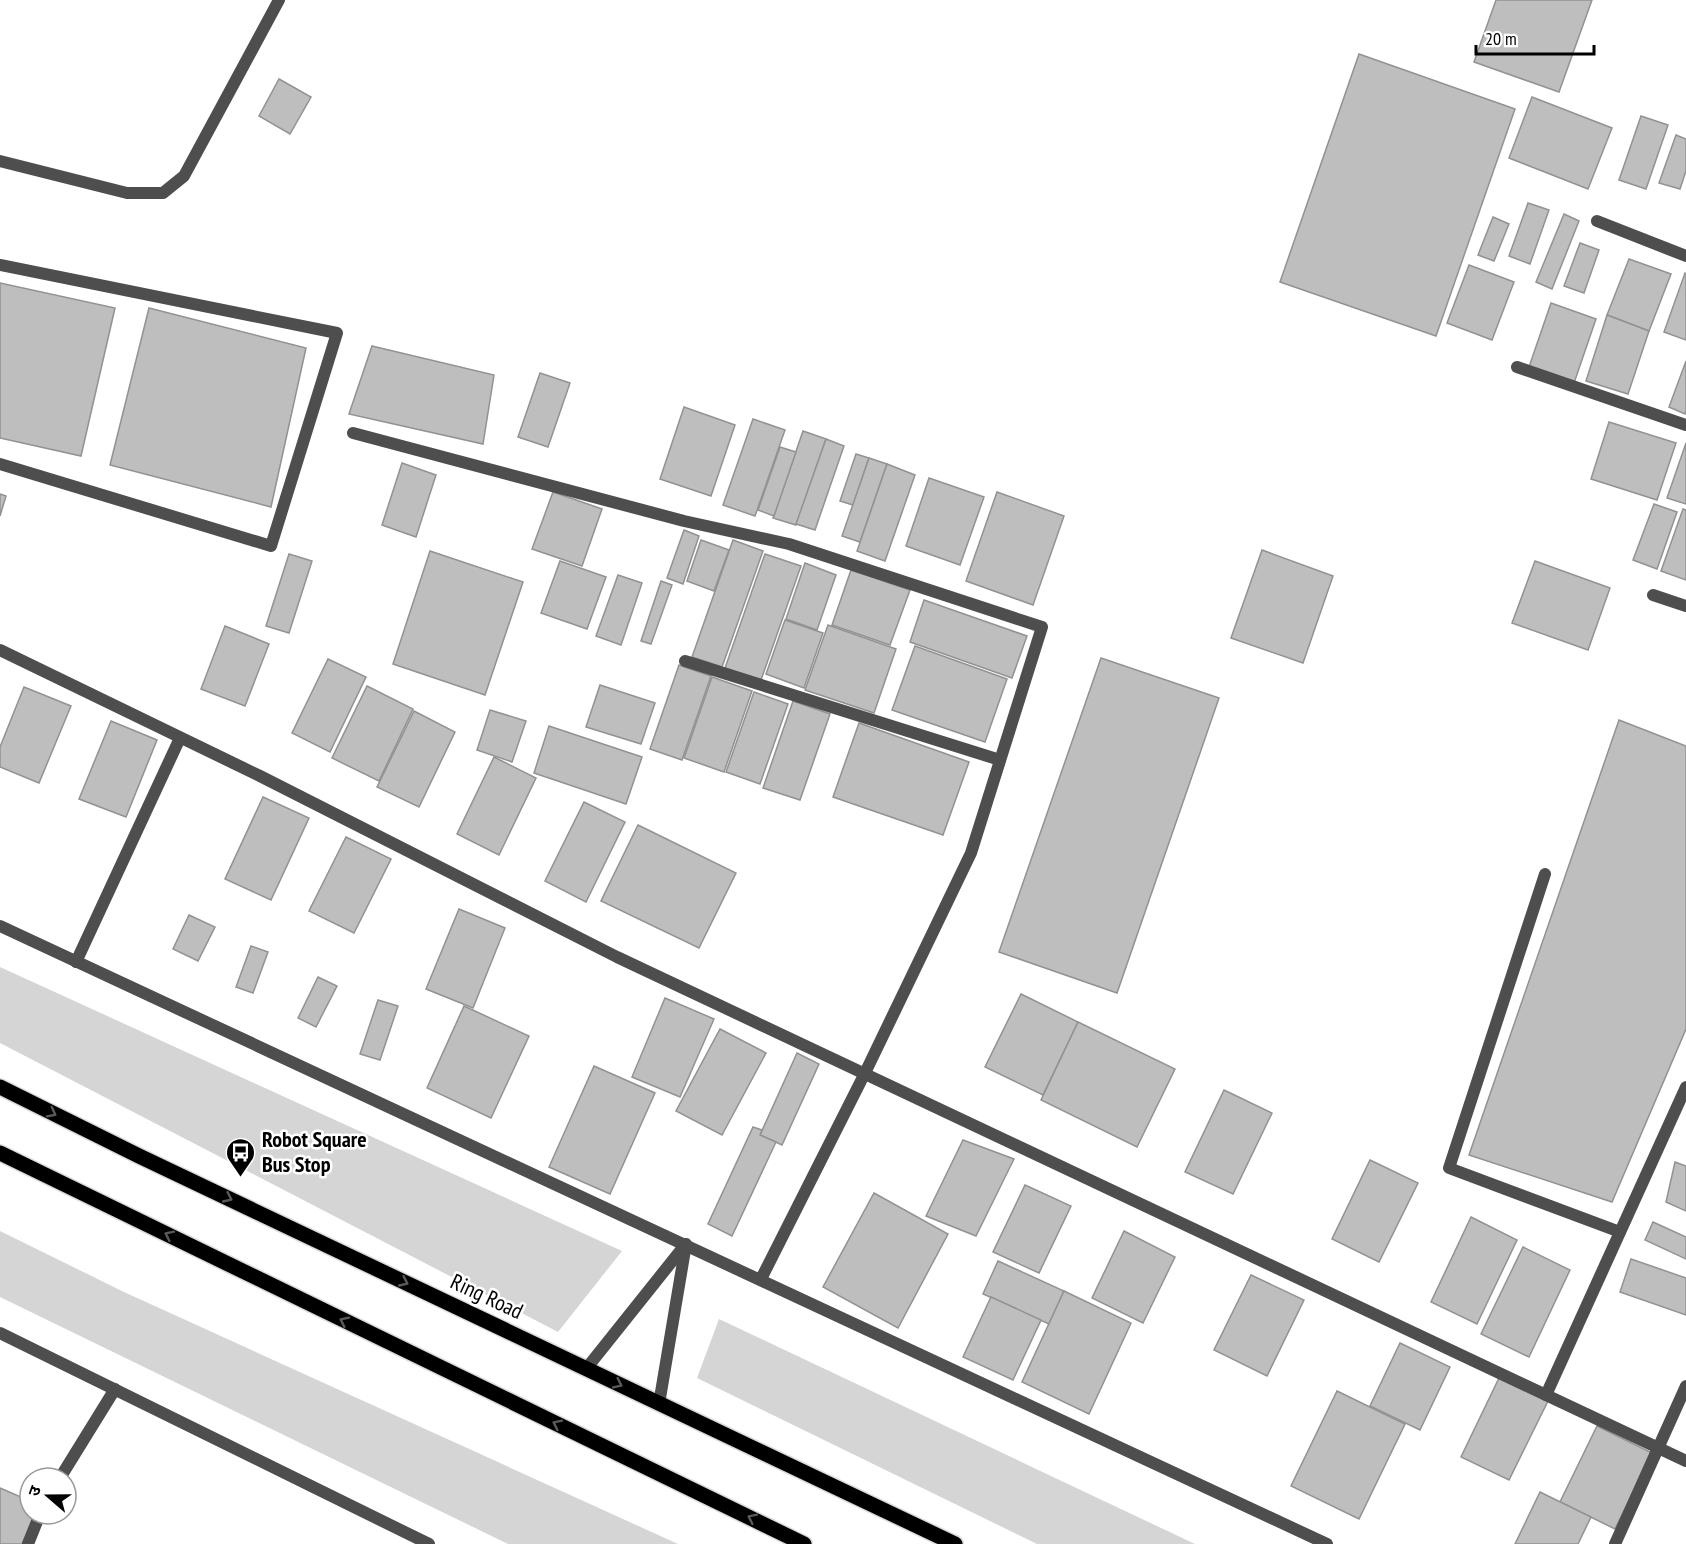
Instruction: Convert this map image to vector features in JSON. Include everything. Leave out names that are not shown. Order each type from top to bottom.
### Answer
[{"type":"main road","name":"Ring Road","points":[[0,1087],[139,1156],[955,1544]]},
{"type":"main road","points":[[0,1153],[804,1544]]},
{"type":"street","points":[[0,161],[127,193],[163,193],[184,176],[279,0]]},
{"type":"street","points":[[1597,221],[1686,256]]},
{"type":"street","points":[[0,265],[337,333],[272,546],[0,464]]},
{"type":"street","points":[[1517,367],[1686,425]]},
{"type":"street","points":[[353,433],[684,521],[789,544],[1042,627],[970,853],[865,1073],[761,1279]]},
{"type":"street","points":[[1653,595],[1686,606]]},
{"type":"street","points":[[0,651],[180,738],[617,957],[1686,1461]]},
{"type":"street","points":[[685,661],[1000,760]]},
{"type":"street","points":[[76,962],[180,738]]},
{"type":"street","points":[[1545,874],[1449,1168],[1620,1233]]},
{"type":"street","points":[[0,926],[1328,1544]]},
{"type":"street","points":[[1546,1395],[1686,1087]]},
{"type":"street","points":[[586,1369],[686,1244]]},
{"type":"street","points":[[659,1404],[686,1244]]},
{"type":"street","points":[[0,1333],[429,1544]]},
{"type":"street","points":[[1615,1544],[1686,1386]]},
{"type":"street","points":[[67,1466],[115,1389]]},
{"type":"street","points":[[28,1544],[35,1526]]},
{"type":"shaded area","points":[[0,967],[622,1251],[558,1332],[0,1043]]},
{"type":"shaded area","points":[[0,1231],[124,1292],[678,1544],[508,1544],[0,1297]]},
{"type":"shaded area","points":[[719,1319],[1195,1544],[1037,1544],[697,1378]]},
{"type":"building","points":[[1496,0],[1592,0],[1559,92],[1474,62]]},
{"type":"building","points":[[1359,54],[1515,109],[1436,336],[1280,282]]},
{"type":"building","points":[[279,79],[311,97],[290,134],[259,116]]},
{"type":"building","points":[[1532,97],[1612,128],[1588,189],[1509,158]]},
{"type":"building","points":[[1641,116],[1668,125],[1646,189],[1619,180]]},
{"type":"building","points":[[1676,135],[1686,139],[1686,171],[1680,189],[1659,183]]},
{"type":"building","points":[[1528,203],[1549,210],[1530,264],[1509,256]]},
{"type":"building","points":[[1564,214],[1579,221],[1552,289],[1536,282]]},
{"type":"building","points":[[1493,217],[1509,224],[1494,261],[1478,255]]},
{"type":"building","points":[[1580,243],[1599,250],[1584,293],[1564,286]]},
{"type":"building","points":[[1629,259],[1671,274],[1649,331],[1607,315]]},
{"type":"building","points":[[1469,265],[1514,282],[1492,340],[1447,323]]},
{"type":"building","points":[[1686,274],[1686,340],[1664,332]]},
{"type":"building","points":[[0,283],[115,308],[81,456],[0,438]]},
{"type":"building","points":[[1551,303],[1596,319],[1574,383],[1529,367]]},
{"type":"building","points":[[149,308],[306,348],[271,507],[110,465]]},
{"type":"building","points":[[1607,315],[1649,331],[1628,394],[1586,381]]},
{"type":"building","points":[[372,346],[494,375],[483,444],[349,414]]},
{"type":"building","points":[[1686,361],[1686,411],[1685,414],[1669,407]]},
{"type":"building","points":[[540,373],[570,383],[548,447],[518,437]]},
{"type":"building","points":[[684,407],[735,425],[711,496],[660,479]]},
{"type":"building","points":[[753,419],[785,430],[755,516],[723,505]]},
{"type":"building","points":[[1609,422],[1676,443],[1657,500],[1591,479]]},
{"type":"building","points":[[803,431],[826,439],[796,525],[773,518]]},
{"type":"building","points":[[826,439],[844,446],[815,530],[796,524]]},
{"type":"building","points":[[1686,443],[1686,504],[1667,498]]},
{"type":"building","points":[[780,447],[796,452],[774,516],[758,510]]},
{"type":"building","points":[[856,454],[869,458],[853,505],[840,501]]},
{"type":"building","points":[[869,458],[887,464],[860,542],[842,536]]},
{"type":"building","points":[[402,463],[436,475],[416,537],[382,525]]},
{"type":"building","points":[[887,464],[915,475],[885,561],[857,551]]},
{"type":"building","points":[[929,478],[984,497],[960,565],[906,546]]},
{"type":"building","points":[[553,492],[602,509],[582,566],[532,549]]},
{"type":"building","points":[[997,492],[1064,516],[1033,605],[966,581]]},
{"type":"building","points":[[0,494],[6,496],[0,516]]},
{"type":"building","points":[[1654,504],[1677,512],[1657,569],[1633,560]]},
{"type":"building","points":[[1683,509],[1686,510],[1686,580],[1661,571]]},
{"type":"building","points":[[684,530],[699,536],[683,584],[667,578]]},
{"type":"building","points":[[701,540],[729,550],[714,591],[687,581]]},
{"type":"building","points":[[733,540],[763,551],[722,667],[692,657]]},
{"type":"building","points":[[1262,550],[1333,576],[1303,663],[1231,638]]},
{"type":"building","points":[[430,551],[523,582],[485,695],[393,664]]},
{"type":"building","points":[[289,554],[312,561],[289,633],[266,626]]},
{"type":"building","points":[[765,554],[801,566],[761,680],[725,668]]},
{"type":"building","points":[[560,561],[606,577],[587,629],[541,613]]},
{"type":"building","points":[[1535,561],[1610,588],[1588,650],[1512,623]]},
{"type":"building","points":[[805,563],[836,575],[817,630],[786,619]]},
{"type":"building","points":[[851,570],[910,590],[890,645],[832,625]]},
{"type":"building","points":[[618,575],[642,583],[621,645],[596,636]]},
{"type":"building","points":[[661,581],[672,585],[651,644],[641,641]]},
{"type":"building","points":[[924,600],[1027,636],[1012,678],[910,642]]},
{"type":"building","points":[[785,620],[823,633],[804,688],[766,674]]},
{"type":"building","points":[[828,625],[896,649],[874,713],[805,690]]},
{"type":"building","points":[[225,626],[269,644],[245,706],[201,689]]},
{"type":"building","points":[[915,646],[1007,679],[985,742],[892,710]]},
{"type":"building","points":[[1101,658],[1219,698],[1117,993],[999,952]]},
{"type":"building","points":[[328,659],[366,677],[330,752],[292,733]]},
{"type":"building","points":[[679,665],[711,676],[682,760],[650,749]]},
{"type":"building","points":[[712,677],[752,691],[724,772],[684,758]]},
{"type":"building","points":[[600,685],[655,703],[641,744],[586,727]]},
{"type":"building","points":[[367,686],[413,709],[379,781],[332,758]]},
{"type":"building","points":[[24,687],[71,706],[39,783],[0,767],[0,747]]},
{"type":"building","points":[[754,692],[788,704],[760,784],[726,772]]},
{"type":"building","points":[[793,701],[830,714],[800,800],[763,788]]},
{"type":"building","points":[[490,710],[526,721],[512,762],[477,750]]},
{"type":"building","points":[[414,711],[455,732],[419,807],[377,787]]},
{"type":"building","points":[[1619,720],[1686,746],[1686,1029],[1612,1202],[1469,1155]]},
{"type":"building","points":[[111,721],[157,740],[126,817],[79,799]]},
{"type":"building","points":[[859,723],[969,762],[943,835],[833,797]]},
{"type":"building","points":[[549,726],[642,757],[626,804],[534,773]]},
{"type":"building","points":[[494,757],[536,778],[499,855],[457,834]]},
{"type":"building","points":[[263,797],[309,818],[271,900],[225,879]]},
{"type":"building","points":[[584,802],[625,822],[586,902],[545,881]]},
{"type":"building","points":[[638,825],[736,873],[699,948],[601,901]]},
{"type":"building","points":[[346,837],[391,859],[354,933],[309,911]]},
{"type":"building","points":[[459,909],[505,928],[473,1008],[426,989]]},
{"type":"building","points":[[189,915],[215,927],[198,961],[173,949]]},
{"type":"building","points":[[251,946],[268,952],[253,993],[236,987]]},
{"type":"building","points":[[318,977],[337,986],[316,1027],[298,1018]]},
{"type":"building","points":[[1021,994],[1078,1022],[1043,1095],[985,1067]]},
{"type":"building","points":[[665,998],[714,1019],[680,1097],[632,1077]]},
{"type":"building","points":[[378,1000],[398,1006],[380,1060],[360,1054]]},
{"type":"building","points":[[464,1006],[529,1036],[491,1118],[427,1088]]},
{"type":"building","points":[[1078,1022],[1175,1069],[1137,1147],[1041,1100]]},
{"type":"building","points":[[720,1029],[766,1053],[722,1135],[676,1111]]},
{"type":"building","points":[[797,1053],[819,1064],[782,1145],[760,1135]]},
{"type":"building","points":[[594,1066],[655,1093],[610,1194],[549,1167]]},
{"type":"building","points":[[1224,1090],[1272,1113],[1233,1194],[1185,1172]]},
{"type":"building","points":[[753,1127],[762,1130],[760,1135],[776,1142],[732,1236],[708,1224]]},
{"type":"building","points":[[963,1140],[1014,1159],[976,1236],[926,1216]]},
{"type":"building","points":[[1370,1160],[1418,1183],[1379,1262],[1332,1239]]},
{"type":"building","points":[[1675,1162],[1686,1166],[1686,1211],[1666,1202]]},
{"type":"building","points":[[1025,1185],[1071,1206],[1039,1273],[993,1252]]},
{"type":"building","points":[[874,1193],[948,1234],[898,1328],[823,1287]]},
{"type":"building","points":[[1471,1217],[1517,1240],[1477,1324],[1431,1302]]},
{"type":"building","points":[[1653,1222],[1686,1237],[1686,1259],[1645,1240]]},
{"type":"building","points":[[1124,1231],[1175,1257],[1143,1323],[1092,1298]]},
{"type":"building","points":[[1523,1247],[1570,1270],[1529,1357],[1481,1334]]},
{"type":"building","points":[[1631,1259],[1686,1278],[1686,1315],[1620,1292]]},
{"type":"building","points":[[998,1261],[1064,1291],[1049,1324],[983,1294]]},
{"type":"building","points":[[1251,1275],[1304,1300],[1267,1376],[1214,1350]]},
{"type":"building","points":[[1064,1291],[1131,1323],[1089,1414],[1022,1382]]},
{"type":"building","points":[[991,1297],[1041,1320],[1013,1380],[963,1357]]},
{"type":"building","points":[[1400,1343],[1450,1367],[1420,1430],[1370,1406]]},
{"type":"building","points":[[1499,1378],[1548,1401],[1509,1480],[1461,1457]]},
{"type":"building","points":[[1337,1391],[1405,1424],[1359,1519],[1291,1486]]},
{"type":"building","points":[[1597,1426],[1652,1453],[1615,1529],[1560,1502]]},
{"type":"building","points":[[0,1488],[18,1496],[18,1526],[30,1526],[22,1544],[0,1544]]},
{"type":"building","points":[[1540,1492],[1591,1517],[1578,1544],[1515,1544]]},
{"type":"place","name":"Robot Square Bus Stop","points":[[241,1178]]}]
